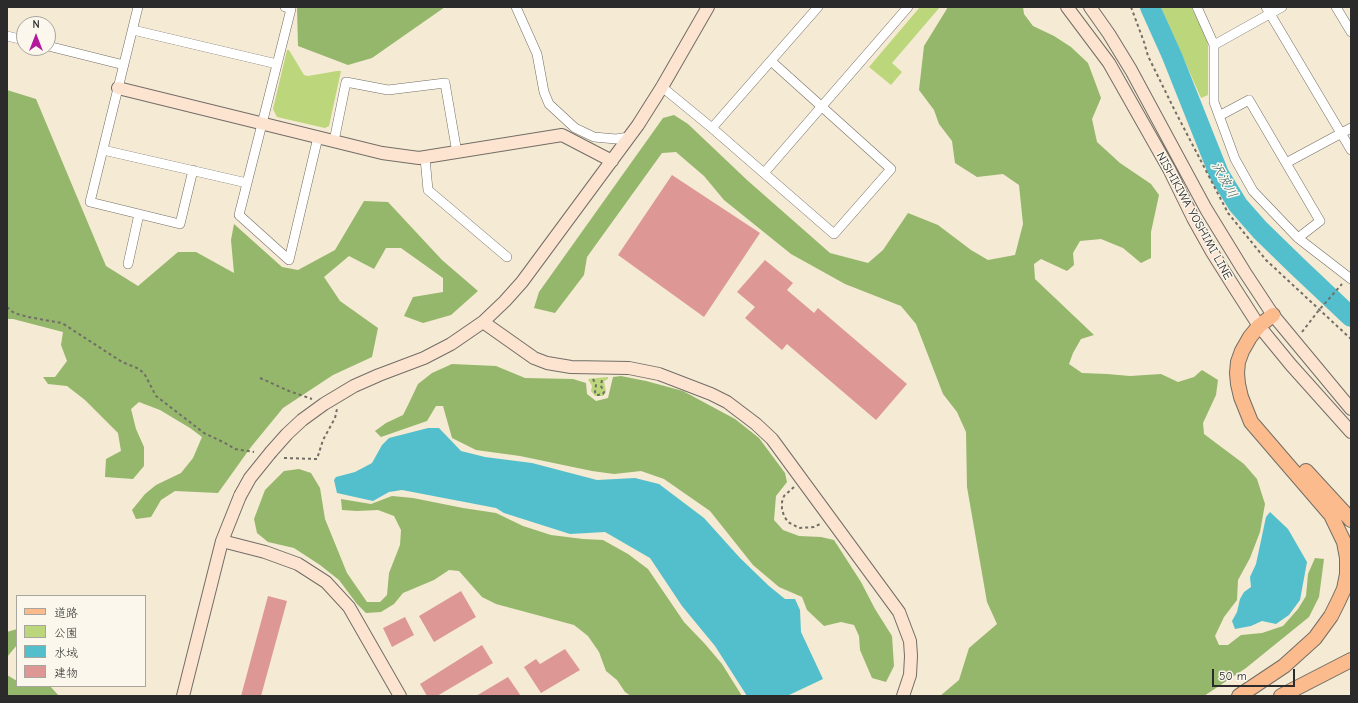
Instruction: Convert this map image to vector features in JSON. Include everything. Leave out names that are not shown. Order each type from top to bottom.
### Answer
[{"type":"main road","points":[[1239,696],[1284,666],[1303,650],[1324,627],[1344,589],[1347,574],[1344,542],[1330,515],[1251,422],[1241,397],[1238,384],[1238,362],[1242,351],[1250,337],[1259,326],[1273,315]]},
{"type":"main road","points":[[1241,397],[1266,428],[1351,520]]},
{"type":"main road","points":[[1281,696],[1351,660]]},
{"type":"street","points":[[138,7],[90,202],[180,224],[193,170]]},
{"type":"street","points":[[285,7],[291,8],[239,215],[288,260],[318,137]]},
{"type":"street","points":[[516,7],[537,54],[544,92],[549,104],[575,128],[594,137],[616,139],[629,136]]},
{"type":"street","points":[[712,128],[818,7]]},
{"type":"street","points":[[764,173],[908,7]]},
{"type":"street","name":"NISHIKIWA YOSHIMI LINE","points":[[1067,7],[1108,62],[1169,169],[1193,218],[1212,252],[1259,326],[1351,432]]},
{"type":"street","name":"NISHIKIWA YOSHIMI LINE","points":[[1090,7],[1131,70],[1206,208],[1244,271],[1273,315],[1351,409]]},
{"type":"street","points":[[1197,7],[1214,45],[1214,102],[1236,159],[1254,191],[1298,238],[1351,278]]},
{"type":"street","points":[[1214,45],[1268,10],[1282,7]]},
{"type":"street","points":[[1336,7],[1351,32]]},
{"type":"street","points":[[183,696],[222,540],[240,496],[250,478],[286,434],[324,404],[354,386],[378,375],[424,358],[451,344],[483,322],[505,301],[522,282],[629,136],[662,87],[706,8]]},
{"type":"street","points":[[1268,10],[1351,150]]},
{"type":"street","points":[[133,30],[277,64]]},
{"type":"street","points":[[56,48],[124,65]]},
{"type":"street","points":[[662,87],[712,128],[834,234],[891,169],[771,61]]},
{"type":"street","points":[[334,141],[346,82],[388,90],[445,83],[457,153]]},
{"type":"street","points":[[118,88],[382,153],[425,158],[562,135],[612,160]]},
{"type":"street","points":[[1219,116],[1249,100],[1320,221],[1298,238]]},
{"type":"street","points":[[1286,163],[1351,128]]},
{"type":"street","points":[[103,150],[247,183]]},
{"type":"street","points":[[425,158],[428,190],[507,257]]},
{"type":"street","points":[[128,264],[139,214]]},
{"type":"street","points":[[483,322],[534,358],[571,368],[629,368],[660,374],[722,400],[744,414],[756,424],[772,439],[899,612],[910,641],[911,656],[910,675],[903,696]]},
{"type":"street","points":[[222,540],[265,552],[298,564],[326,582],[349,607],[400,696]]},
{"type":"path","points":[[1131,7],[1148,56],[1228,213],[1266,260],[1351,339]]},
{"type":"path","points":[[1300,333],[1342,284]]},
{"type":"path","points":[[7,308],[14,313],[28,317],[62,323],[122,362],[137,368],[144,373],[156,396],[204,433],[226,443],[235,449],[254,452]]},
{"type":"path","points":[[591,377],[596,384],[595,392],[596,395],[598,395],[603,394],[604,392],[601,383],[604,376]]},
{"type":"path","points":[[260,378],[289,392],[324,404]]},
{"type":"path","points":[[284,458],[317,459],[323,440],[335,418],[340,394]]},
{"type":"path","points":[[797,486],[784,496],[782,502],[784,516],[788,522],[799,528],[814,527],[825,522]]},
{"type":"green space","points":[[297,7],[445,7],[372,58],[348,65],[298,46]]},
{"type":"green space","points":[[920,7],[940,7],[892,63],[902,72],[891,85],[869,67]]},
{"type":"green space","points":[[948,7],[1023,7],[1024,14],[1033,26],[1054,36],[1071,47],[1088,63],[1101,98],[1092,119],[1097,142],[1120,163],[1151,184],[1159,195],[1151,232],[1151,258],[1141,263],[1123,248],[1101,239],[1080,241],[1073,253],[1074,265],[1067,271],[1041,259],[1034,264],[1035,279],[1094,335],[1081,339],[1069,364],[1082,373],[1130,376],[1161,374],[1178,382],[1194,377],[1202,370],[1218,380],[1216,395],[1203,423],[1204,434],[1244,464],[1257,479],[1265,504],[1260,532],[1250,558],[1238,580],[1237,600],[1224,617],[1215,636],[1219,645],[1228,645],[1241,635],[1262,633],[1283,626],[1298,609],[1306,596],[1308,574],[1315,558],[1324,559],[1319,597],[1309,617],[1246,668],[1204,696],[940,696],[959,680],[969,648],[997,624],[987,602],[967,487],[966,432],[957,412],[943,394],[916,324],[901,306],[845,284],[791,254],[724,200],[704,176],[676,152],[662,153],[587,257],[584,275],[555,313],[534,308],[539,292],[663,118],[674,115],[688,124],[747,180],[830,253],[868,263],[883,250],[908,213],[938,225],[971,250],[988,260],[1015,255],[1023,224],[1019,185],[1003,174],[977,177],[955,163],[952,141],[939,124],[934,110],[919,90],[924,46]]},
{"type":"green space","points":[[1161,7],[1191,7],[1205,32],[1208,45],[1208,95],[1201,98]]},
{"type":"green space","points":[[287,50],[289,50],[304,75],[308,76],[341,71],[329,126],[325,128],[277,117],[273,109]]},
{"type":"green space","points":[[7,90],[36,99],[106,266],[138,286],[178,252],[196,252],[234,273],[231,240],[234,224],[282,267],[298,270],[335,250],[364,201],[388,202],[442,260],[478,291],[451,315],[423,323],[404,316],[413,297],[443,292],[443,278],[401,248],[386,248],[374,269],[349,256],[324,277],[340,301],[378,328],[372,357],[333,375],[283,408],[251,447],[218,493],[175,491],[161,500],[151,517],[136,519],[132,510],[145,494],[156,485],[181,473],[193,458],[202,437],[160,410],[139,402],[131,409],[136,429],[144,447],[144,466],[133,479],[105,477],[106,459],[121,451],[118,433],[85,400],[67,386],[48,384],[43,377],[55,377],[67,361],[61,345],[63,332],[13,319],[7,319]]},
{"type":"green space","points":[[452,364],[496,366],[525,378],[573,379],[586,383],[587,394],[596,401],[608,398],[613,377],[621,376],[683,391],[735,419],[759,438],[785,473],[787,482],[776,496],[774,520],[783,530],[799,536],[821,537],[834,540],[861,582],[875,609],[892,636],[894,666],[886,682],[872,678],[860,650],[859,636],[854,625],[841,622],[824,626],[807,610],[802,597],[779,587],[753,565],[710,511],[664,479],[641,471],[614,474],[520,456],[476,450],[452,438],[443,406],[436,406],[427,421],[381,437],[375,431],[386,423],[403,415],[418,384],[432,373]]},
{"type":"green space","points":[[608,377],[608,379],[604,381],[606,392],[603,396],[595,396],[591,391],[592,386],[588,379]]},
{"type":"green space","points":[[299,469],[311,473],[320,488],[325,519],[347,573],[367,602],[380,602],[387,595],[389,573],[400,545],[401,530],[394,516],[378,510],[342,510],[341,499],[371,504],[392,496],[413,498],[496,513],[523,526],[551,535],[603,540],[628,554],[648,569],[684,622],[722,664],[742,696],[631,696],[625,692],[617,680],[606,671],[599,652],[588,636],[574,625],[496,604],[482,597],[459,571],[449,570],[434,580],[403,593],[394,604],[381,612],[366,613],[357,604],[339,580],[320,565],[294,548],[268,542],[257,533],[254,519],[265,490],[284,471]]},
{"type":"green space","points":[[16,629],[16,646],[7,657],[7,632]]},
{"type":"green space","points":[[7,675],[16,680],[16,687],[51,687],[59,696],[7,696]]},
{"type":"water","points":[[428,428],[439,428],[461,451],[485,457],[532,463],[597,480],[635,478],[659,484],[704,518],[740,558],[769,586],[785,599],[795,599],[800,610],[801,632],[823,679],[787,696],[747,696],[715,646],[682,606],[650,558],[605,532],[570,534],[504,513],[496,508],[402,490],[389,492],[373,501],[337,493],[334,480],[336,477],[355,472],[372,463],[382,445],[389,438]]},
{"type":"water","points":[[1270,512],[1288,529],[1307,562],[1300,600],[1289,615],[1276,624],[1262,621],[1251,626],[1235,629],[1232,621],[1237,612],[1240,599],[1244,592],[1251,587],[1250,577],[1256,564],[1266,517]]},
{"type":"building","points":[[672,175],[760,233],[704,317],[618,255]]},
{"type":"building","points":[[765,260],[793,283],[787,290],[814,313],[818,308],[907,384],[876,420],[787,344],[782,350],[745,318],[755,307],[737,292]]},
{"type":"building","points":[[461,591],[476,617],[434,642],[419,616]]},
{"type":"building","points":[[268,596],[287,601],[261,696],[241,696]]},
{"type":"building","points":[[405,617],[414,635],[392,647],[383,628]]},
{"type":"building","points":[[482,645],[493,663],[437,696],[427,696],[420,684]]},
{"type":"building","points":[[565,649],[580,670],[541,693],[524,667],[536,659],[540,664]]},
{"type":"building","points":[[508,677],[521,696],[476,696]]},
{"type":"waterway","name":"沢波川","points":[[1150,7],[1172,56],[1219,174],[1238,205],[1260,230],[1351,317]]}]
